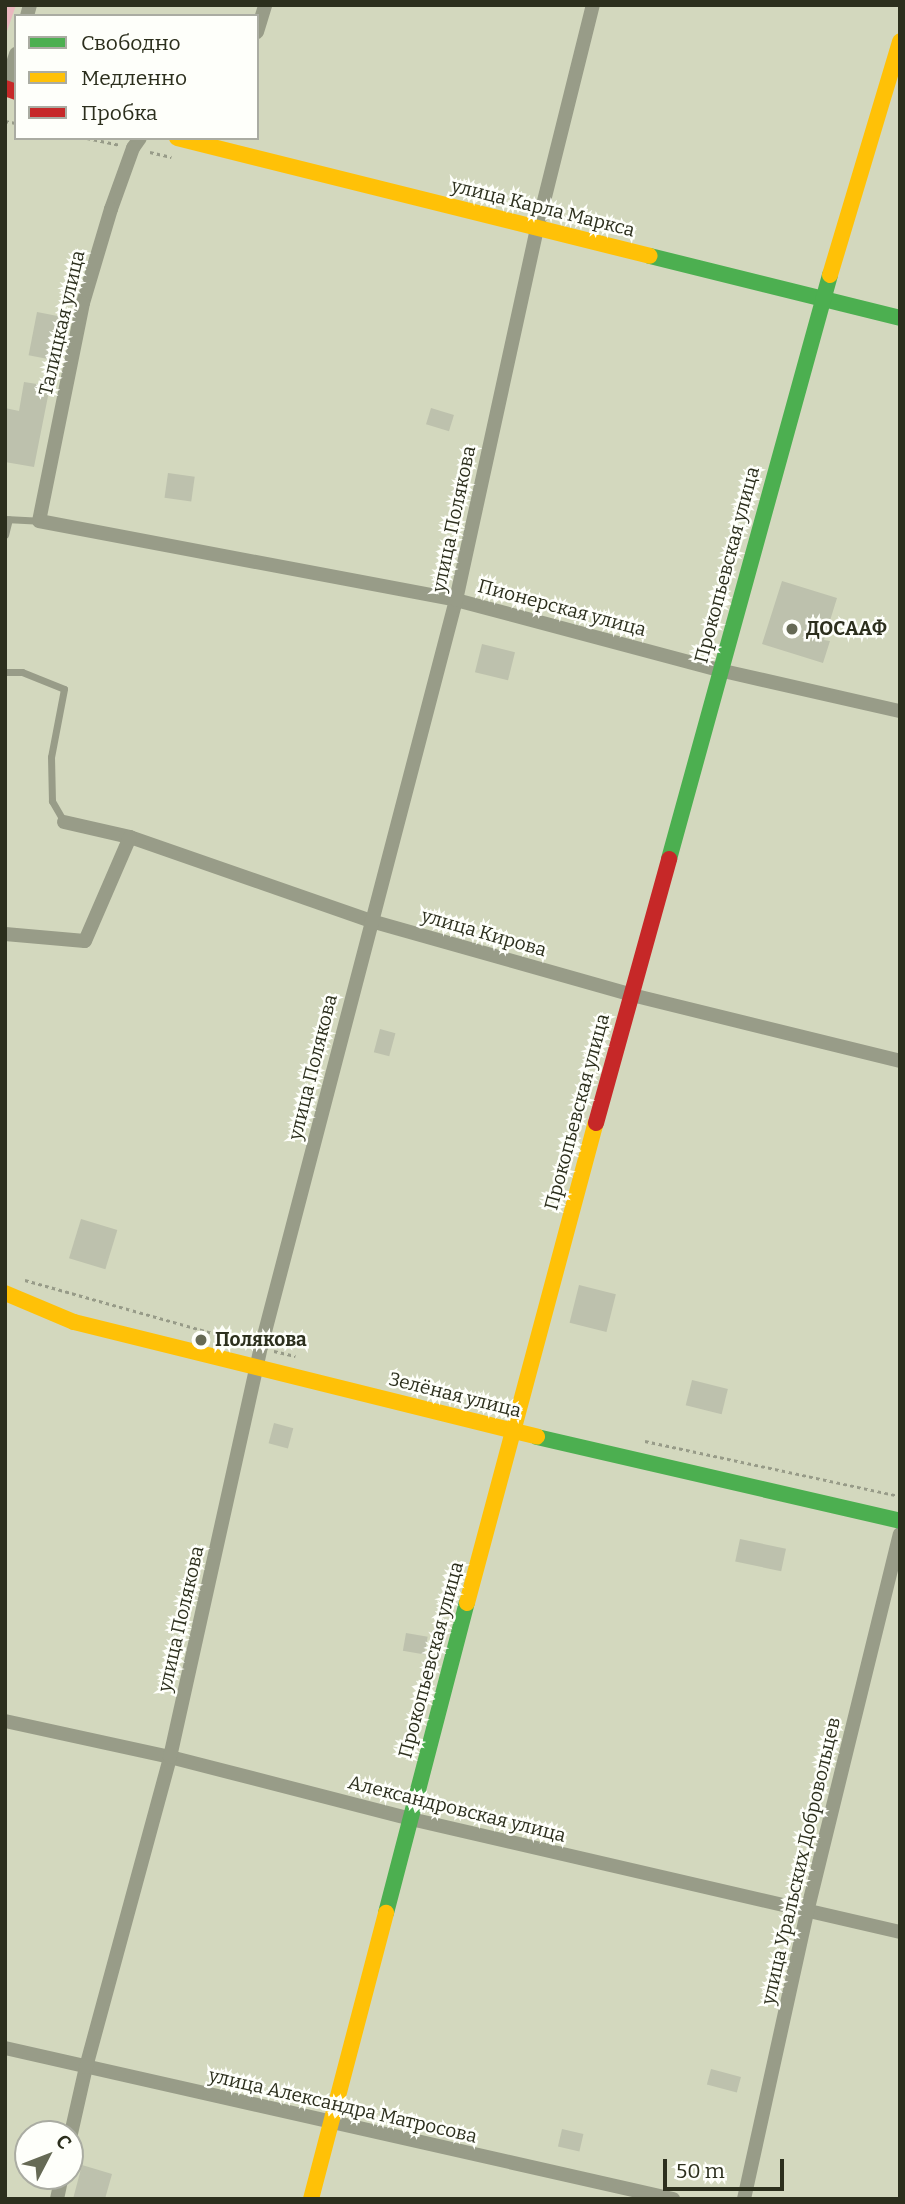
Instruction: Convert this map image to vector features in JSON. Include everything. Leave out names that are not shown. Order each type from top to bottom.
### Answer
[{"type":"street","points":[[259,25],[265,5]]},
{"type":"street","name":"улица Полякова","points":[[74,2120],[170,1756],[261,1348],[456,600],[537,229],[593,5]]},
{"type":"street","name":"Прокопьевская улица","points":[[311,2199],[328,2123],[512,1431],[719,670],[822,301],[900,41]]},
{"type":"street","points":[[5,88],[14,60]]},
{"type":"street","name":"улица Карла Маркса","points":[[193,140],[224,144],[537,229],[900,318]]},
{"type":"street","name":"Талицкая улица","points":[[39,522],[83,303],[111,209],[137,143]]},
{"type":"street","name":"Пионерская улица","points":[[39,522],[456,600],[719,670],[900,711]]},
{"type":"street","name":"улица Кирова","points":[[64,822],[130,837],[371,921],[632,995],[900,1061]]},
{"type":"street","points":[[5,934],[85,941],[130,837]]},
{"type":"street","name":"Зелёная улица","points":[[5,1293],[74,1322],[512,1431],[900,1521]]},
{"type":"street","name":"улица Уральских Добровольцев","points":[[744,2199],[807,1912],[900,1534]]},
{"type":"street","name":"Александровская улица","points":[[5,1721],[170,1756],[411,1819],[900,1932]]},
{"type":"street","name":"улица Александра Матросова","points":[[5,2048],[673,2199]]},
{"type":"lane","name":"Пионерская улица","points":[[7,519],[39,522]]},
{"type":"lane","points":[[5,535],[7,519]]},
{"type":"lane","points":[[5,671],[22,672],[64,689],[51,757],[52,801],[64,822]]},
{"type":"path","points":[[108,140],[137,143]]},
{"type":"path","points":[[18,1278],[302,1358]]},
{"type":"path","points":[[635,1439],[900,1496]]},
{"type":"shaded area","points":[[5,5],[16,5],[5,37]]},
{"type":"building","points":[[37,312],[62,317],[53,360],[29,355]]},
{"type":"building","points":[[24,382],[50,386],[34,467],[5,462],[5,408],[19,411]]},
{"type":"building","points":[[431,408],[454,415],[449,431],[426,424]]},
{"type":"building","points":[[168,473],[195,477],[191,502],[165,498]]},
{"type":"building","name":"ДОСААФ","points":[[782,581],[837,598],[824,640],[830,641],[823,663],[762,644]]},
{"type":"building","points":[[482,644],[515,652],[508,680],[475,672]]},
{"type":"building","points":[[380,1029],[395,1033],[389,1056],[374,1052]]},
{"type":"building","points":[[81,1219],[117,1230],[105,1269],[69,1258]]},
{"type":"building","points":[[579,1285],[616,1294],[606,1332],[570,1323]]},
{"type":"building","points":[[692,1380],[728,1389],[722,1414],[686,1405]]},
{"type":"building","points":[[274,1423],[293,1428],[288,1448],[269,1443]]},
{"type":"building","points":[[740,1539],[786,1549],[781,1571],[735,1561]]},
{"type":"building","points":[[406,1633],[428,1637],[425,1655],[403,1651]]},
{"type":"building","points":[[711,2069],[741,2077],[737,2092],[707,2084]]},
{"type":"building","points":[[562,2129],[583,2134],[579,2151],[558,2147]]},
{"type":"building","points":[[84,2166],[112,2174],[105,2199],[73,2199],[75,2190],[84,2190]]},
{"type":"traffic: fast","points":[[650,256],[900,318]]},
{"type":"traffic: fast","points":[[669,859],[830,275]]},
{"type":"traffic: fast","points":[[537,1437],[900,1521]]},
{"type":"traffic: fast","points":[[386,1913],[467,1603]]},
{"type":"traffic: slow","points":[[830,275],[900,41]]},
{"type":"traffic: slow","points":[[185,140],[650,256]]},
{"type":"traffic: slow","points":[[467,1603],[596,1123]]},
{"type":"traffic: slow","points":[[5,1293],[74,1322],[537,1437]]},
{"type":"traffic: slow","points":[[311,2199],[386,1913]]},
{"type":"traffic: jam","points":[[5,88],[14,91]]},
{"type":"traffic: jam","points":[[596,1123],[669,859]]},
{"type":"place","name":"ДОСААФ","points":[[792,629]]},
{"type":"place","name":"Полякова","points":[[201,1340]]}]
